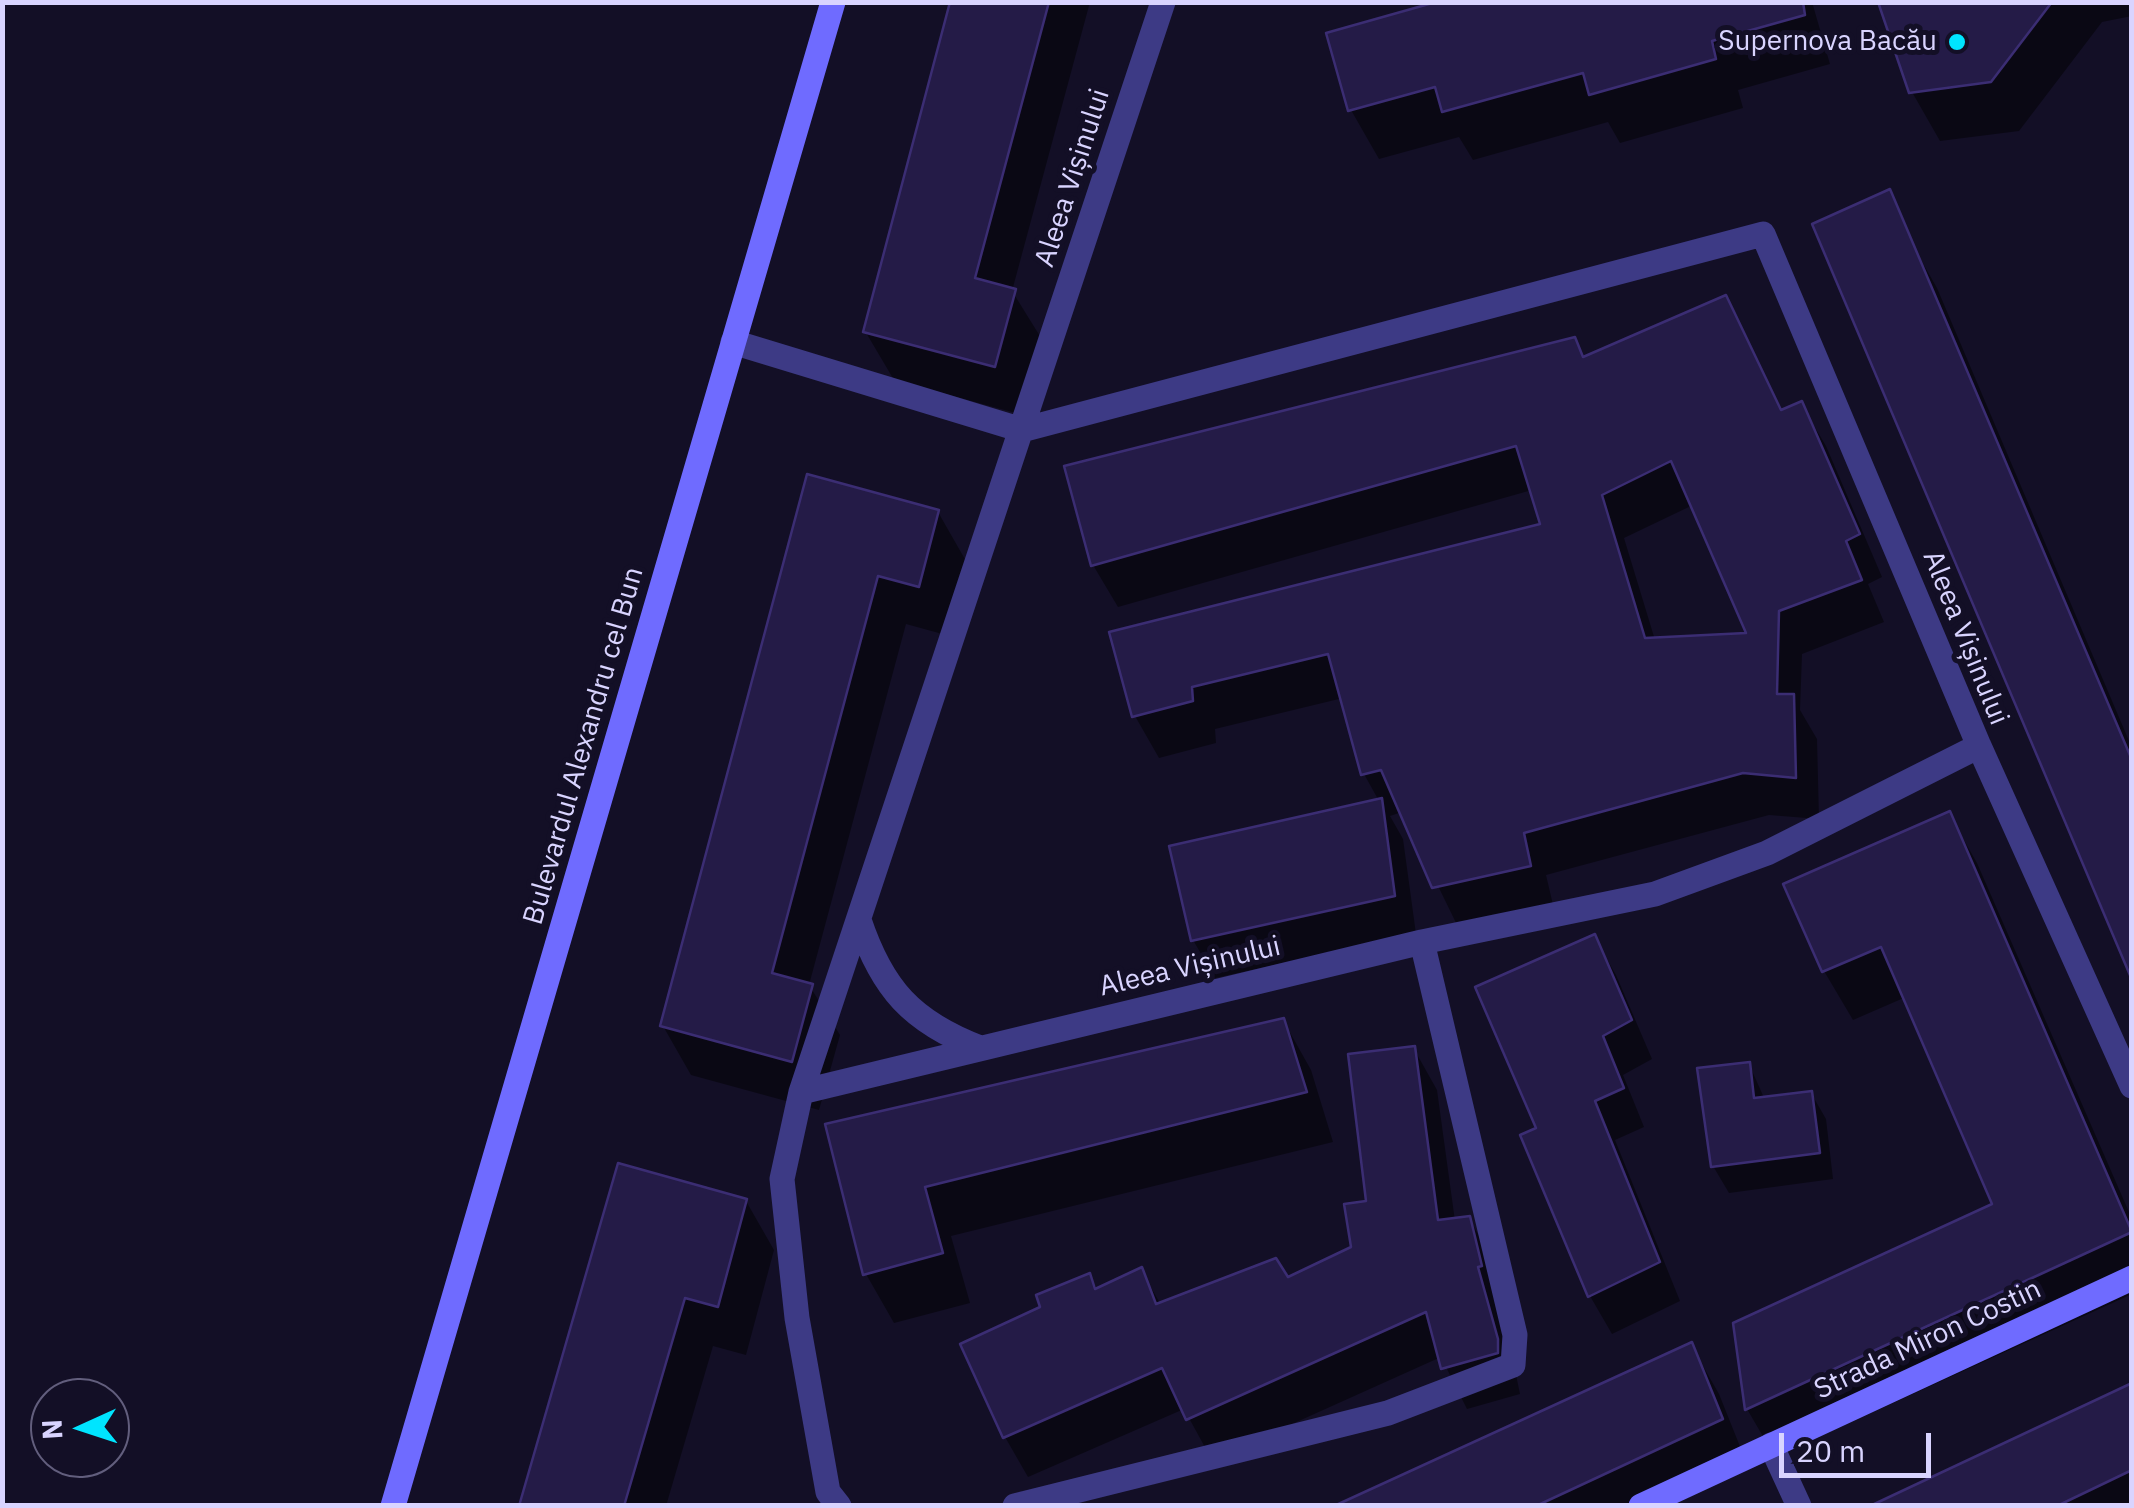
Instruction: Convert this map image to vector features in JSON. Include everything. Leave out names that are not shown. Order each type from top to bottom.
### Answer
[{"type":"main road","name":"Bulevardul Alexandru cel Bun","points":[[393,1506],[833,2]]},
{"type":"main road","name":"Strada Miron Costin","points":[[1641,1506],[2132,1278]]},
{"type":"street","name":"Aleea Vișinului","points":[[839,1506],[828,1492],[797,1318],[785,1210],[785,1158],[801,1092],[1163,2]]},
{"type":"street","name":"Aleea Vișinului","points":[[801,1092],[1422,942],[1655,894],[1767,853],[1978,746],[1763,234],[1022,430]]},
{"type":"street","points":[[733,342],[1022,430]]},
{"type":"street","points":[[1978,746],[2132,1086]]},
{"type":"street","points":[[859,920],[872,956],[911,1011],[942,1033],[980,1048]]},
{"type":"street","points":[[1015,1506],[1388,1414],[1513,1365],[1515,1336],[1422,942]]},
{"type":"street","points":[[1771,1445],[1798,1506]]},
{"type":"building","points":[[950,2],[1049,2],[975,278],[1016,289],[995,367],[863,332]]},
{"type":"building","points":[[1436,2],[1803,2],[1805,15],[1712,41],[1716,59],[1589,95],[1583,73],[1442,112],[1435,87],[1348,111],[1326,33]]},
{"type":"building","name":"Supernova Bacău","points":[[1878,2],[2052,2],[1991,82],[1909,93]]},
{"type":"building","points":[[1890,189],[2132,760],[2132,980],[1812,224]]},
{"type":"building","points":[[1726,295],[1781,410],[1802,401],[1860,534],[1846,541],[1862,580],[1779,611],[1777,694],[1794,694],[1796,778],[1743,773],[1524,833],[1531,866],[1432,888],[1381,770],[1361,775],[1328,654],[1192,687],[1193,701],[1132,717],[1109,632],[1540,524],[1516,446],[1091,566],[1064,466],[1575,337],[1583,357]],"holes":[[[1671,461],[1746,633],[1645,638],[1602,495]]]},
{"type":"building","points":[[807,474],[939,510],[919,587],[878,576],[772,973],[813,984],[792,1062],[660,1026]]},
{"type":"building","points":[[1382,798],[1395,896],[1191,941],[1169,846]]},
{"type":"building","points":[[1950,811],[2132,1232],[1745,1410],[1733,1323],[1992,1204],[1881,947],[1822,972],[1783,884]]},
{"type":"building","points":[[1595,934],[1632,1020],[1603,1036],[1624,1088],[1595,1101],[1660,1262],[1588,1297],[1520,1135],[1536,1128],[1475,987]]},
{"type":"building","points":[[1284,1018],[1307,1092],[925,1187],[943,1253],[863,1275],[825,1124]]},
{"type":"building","points":[[1415,1046],[1438,1220],[1470,1216],[1498,1353],[1441,1369],[1426,1312],[1186,1420],[1162,1368],[1003,1438],[960,1344],[1040,1307],[1036,1295],[1090,1273],[1095,1289],[1142,1267],[1156,1304],[1276,1258],[1288,1277],[1351,1247],[1344,1204],[1366,1201],[1348,1054]]},
{"type":"building","points":[[1750,1062],[1754,1098],[1812,1091],[1820,1153],[1711,1167],[1697,1068]]},
{"type":"building","points":[[618,1163],[747,1199],[718,1307],[685,1298],[624,1506],[519,1506]]},
{"type":"building","points":[[1692,1342],[1723,1419],[1536,1506],[1334,1506]]},
{"type":"building","points":[[2132,1383],[2132,1470],[2057,1506],[1870,1506]]},
{"type":"place","name":"Supernova Bacău","points":[[1957,42]]}]
